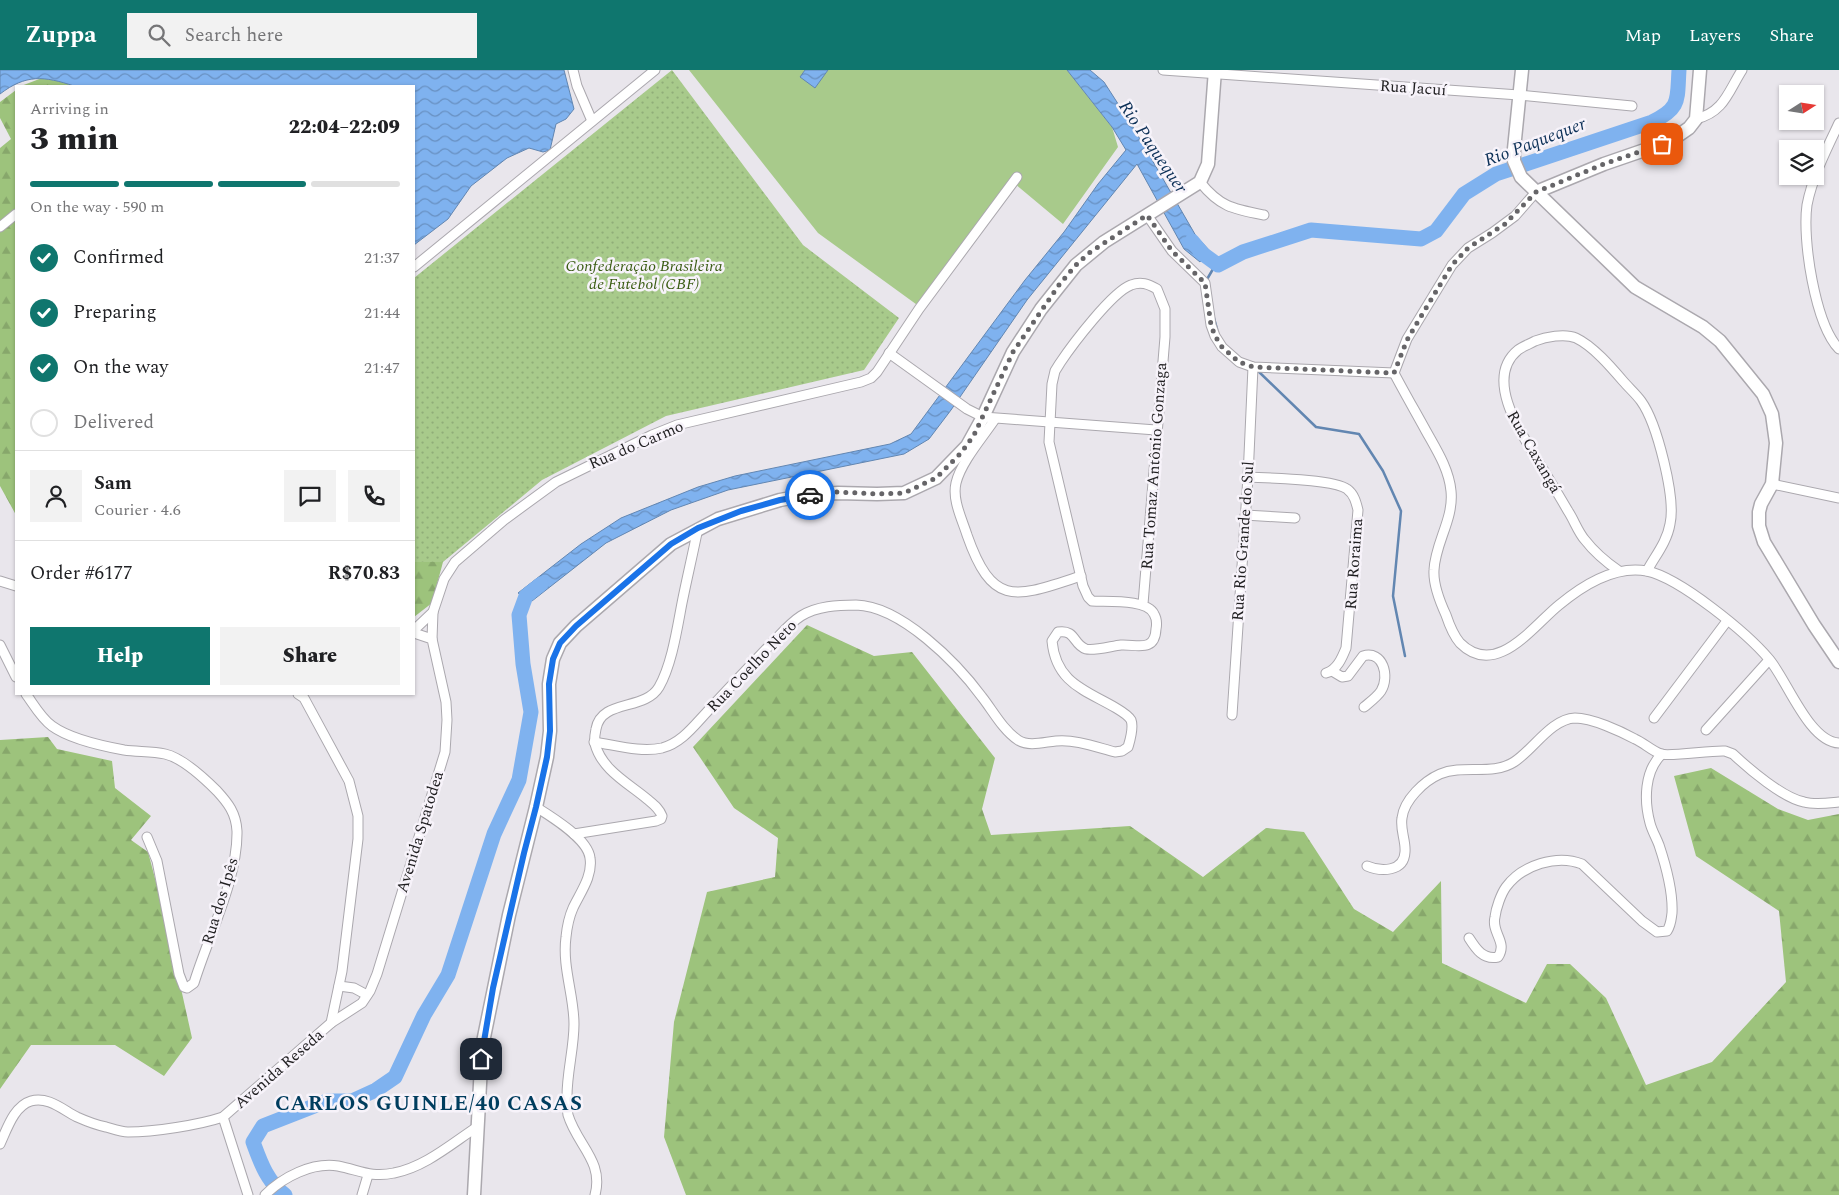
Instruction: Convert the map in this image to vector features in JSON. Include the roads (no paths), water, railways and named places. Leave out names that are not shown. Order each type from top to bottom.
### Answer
[{"type":"street","points":[[573,70],[577,86],[592,121]]},
{"type":"street","points":[[415,266],[655,70]]},
{"type":"street","name":"Rua Jacuí","points":[[1163,70],[1214,72],[1632,106]]},
{"type":"street","points":[[1522,70],[1514,149],[1514,161],[1521,177],[1635,287],[1703,327],[1730,352],[1763,394],[1772,414],[1776,444],[1772,484],[1761,504],[1759,526],[1764,542],[1814,625],[1839,662]]},
{"type":"street","points":[[1696,119],[1700,70]]},
{"type":"street","points":[[1394,373],[1407,340],[1452,265],[1468,248],[1505,224],[1536,192],[1604,164],[1662,144],[1682,132],[1696,119],[1708,116],[1720,106],[1742,70]]},
{"type":"street","points":[[1081,576],[1034,590],[1015,593],[993,584],[975,556],[956,503],[955,491],[958,476],[989,418],[1013,352],[1059,285],[1089,253],[1200,182],[1208,164],[1214,72]]},
{"type":"street","points":[[1839,123],[1812,188],[1807,206],[1806,222],[1811,280],[1827,328],[1839,349]]},
{"type":"street","name":"Rua do Carmo","points":[[415,631],[433,612],[444,579],[455,562],[504,520],[556,482],[652,435],[677,425],[861,382],[871,378],[919,309],[1017,177]]},
{"type":"street","points":[[1200,182],[1222,204],[1264,215]]},
{"type":"street","points":[[1152,212],[1172,251],[1205,283],[1211,325],[1215,336],[1222,347],[1239,362],[1253,367],[1394,373]]},
{"type":"street","points":[[0,227],[15,215]]},
{"type":"street","name":"Rua Tomaz Antônio Gonzaga","points":[[1138,283],[1148,284],[1157,288],[1162,298],[1164,309],[1164,337],[1156,430],[1144,604],[1092,600],[1085,593],[1052,459],[1049,442],[1052,384],[1055,371],[1060,363],[1110,300],[1118,292],[1138,283]]},
{"type":"street","name":"Rua Caxangá","points":[[1618,571],[1601,558],[1583,538],[1570,513],[1516,426],[1509,410],[1506,397],[1505,371],[1511,358],[1519,349],[1538,340],[1563,336],[1576,338],[1606,361],[1642,401],[1664,462],[1670,485],[1672,511],[1665,541],[1647,571]]},
{"type":"street","points":[[889,353],[966,409],[989,418],[1156,430]]},
{"type":"street","name":"Rua Rio Grande do Sul","points":[[1232,715],[1248,477],[1253,367]]},
{"type":"street","points":[[1394,373],[1440,456],[1449,482],[1451,491],[1450,515],[1437,554],[1434,571],[1441,604],[1459,642],[1471,651],[1485,656],[1501,652],[1529,633],[1558,606],[1579,590],[1618,571],[1647,571],[1676,584],[1752,641],[1778,672],[1800,709],[1822,736],[1834,743],[1839,743]]},
{"type":"street","points":[[474,1195],[482,1047],[509,916],[547,757],[550,731],[549,684],[556,650],[566,636],[649,562],[671,544],[698,528],[741,511],[807,495],[838,492],[898,494],[915,490],[936,478],[961,453],[989,418]]},
{"type":"street","name":"Rua Roraima","points":[[1248,477],[1334,484],[1349,490],[1355,499],[1358,510],[1349,631],[1342,658],[1329,672],[1342,677],[1348,676],[1363,656],[1374,655],[1379,658],[1384,669],[1383,689],[1377,697],[1364,707]]},
{"type":"street","points":[[1772,484],[1839,498]]},
{"type":"street","points":[[1245,515],[1295,518]]},
{"type":"street","points":[[574,834],[656,822],[661,819],[662,816],[657,808],[615,775],[594,742],[598,721],[603,714],[642,700],[654,694],[659,687],[674,639],[698,528]]},
{"type":"street","points":[[0,581],[15,586]]},
{"type":"street","name":"Rua Coelho Neto","points":[[594,742],[650,750],[674,744],[687,734],[754,662],[801,616],[830,606],[856,605],[881,610],[942,651],[982,696],[1000,721],[1019,740],[1026,743],[1035,743],[1067,740],[1115,752],[1122,751],[1128,747],[1130,740],[1132,724],[1130,718],[1113,706],[1084,692],[1067,678],[1055,659],[1052,641],[1058,632],[1069,632],[1082,647],[1088,649],[1122,645],[1143,647],[1149,645],[1153,641],[1156,632],[1156,620],[1151,609],[1144,604]]},
{"type":"street","name":"Avenida Spatodea","points":[[331,1024],[362,1003],[377,974],[445,752],[446,702],[432,639],[433,612]]},
{"type":"street","points":[[1654,718],[1727,621]]},
{"type":"street","points":[[415,632],[432,639]]},
{"type":"street","points":[[0,645],[15,675]]},
{"type":"street","points":[[1706,730],[1769,660]]},
{"type":"street","name":"Rua dos Ipês","points":[[27,695],[53,727],[87,742],[124,750],[167,754],[185,764],[214,788],[229,804],[234,814],[237,830],[234,858],[226,890],[194,983],[187,988],[184,987],[179,974],[162,882],[147,837]]},
{"type":"street","name":"Avenida Reseda","points":[[0,1144],[15,1114],[21,1107],[39,1100],[53,1104],[77,1117],[103,1127],[128,1132],[206,1123],[223,1117],[331,1024],[339,986],[358,839],[358,816],[348,781],[303,695]]},
{"type":"street","points":[[1367,866],[1384,870],[1391,869],[1400,863],[1405,854],[1402,817],[1405,808],[1416,793],[1432,779],[1453,770],[1487,769],[1508,765],[1516,761],[1550,730],[1570,719],[1593,721],[1634,738],[1662,754],[1725,751],[1733,754],[1781,792],[1793,799],[1804,802],[1839,802]]},
{"type":"street","points":[[1469,938],[1484,956],[1498,957],[1502,950],[1494,918],[1505,888],[1531,867],[1562,860],[1570,860],[1582,864],[1647,925],[1657,932],[1667,931],[1671,921],[1672,899],[1659,844],[1650,822],[1647,807],[1649,774],[1656,760],[1662,754]]},
{"type":"street","points":[[536,807],[574,834],[588,851],[590,858],[590,869],[586,883],[572,910],[565,939],[565,962],[574,1011],[567,1095],[568,1114],[596,1168],[598,1182],[595,1195]]},
{"type":"street","points":[[339,986],[354,988],[367,995]]},
{"type":"street","points":[[223,1117],[248,1195]]},
{"type":"street","points":[[267,1193],[305,1169],[317,1166],[337,1166],[368,1175],[392,1174],[420,1166],[477,1127]]},
{"type":"street","points":[[362,1195],[368,1175]]},
{"type":"water","points":[[0,70],[564,70],[574,109],[566,119],[556,124],[550,150],[543,152],[529,148],[507,158],[471,186],[448,219],[415,244],[415,85],[70,85],[53,80],[36,79],[18,83],[0,94]]},
{"type":"water","points":[[805,70],[828,70],[815,88],[800,77]]},
{"type":"water","points":[[1067,70],[1090,70],[1104,82],[1133,127],[1196,236],[1210,251],[1200,262],[1184,249],[1137,164],[1027,300],[929,439],[904,454],[728,490],[671,510],[606,543],[532,601],[518,593],[581,544],[621,518],[698,487],[735,476],[890,444],[911,434],[1025,280],[1126,150],[1112,127]]},
{"type":"waterway","name":"Rio Paquequer","points":[[1192,241],[1203,254],[1218,265],[1243,252],[1311,230],[1421,239],[1436,231],[1464,194],[1496,174],[1652,122],[1661,117],[1676,102],[1679,70]]},
{"type":"waterway","points":[[1206,281],[1213,269],[1218,265]]},
{"type":"waterway","points":[[1214,318],[1217,329]]},
{"type":"waterway","points":[[1257,370],[1316,427],[1359,434],[1383,471],[1401,511],[1393,596],[1405,656]]},
{"type":"waterway","points":[[285,1195],[269,1178],[261,1164],[253,1142],[263,1126],[327,1101],[352,1101],[376,1090],[395,1077],[424,1015],[448,975],[494,834],[519,780],[531,712],[523,664],[519,615],[526,596],[541,584]]},
{"type":"district","name":"CARLOS GUINLE/40 CASAS","points":[[429,1104]]},
{"type":"park label","name":"Confederação Brasileira de Futebol (CBF)","points":[[644,275]]}]
